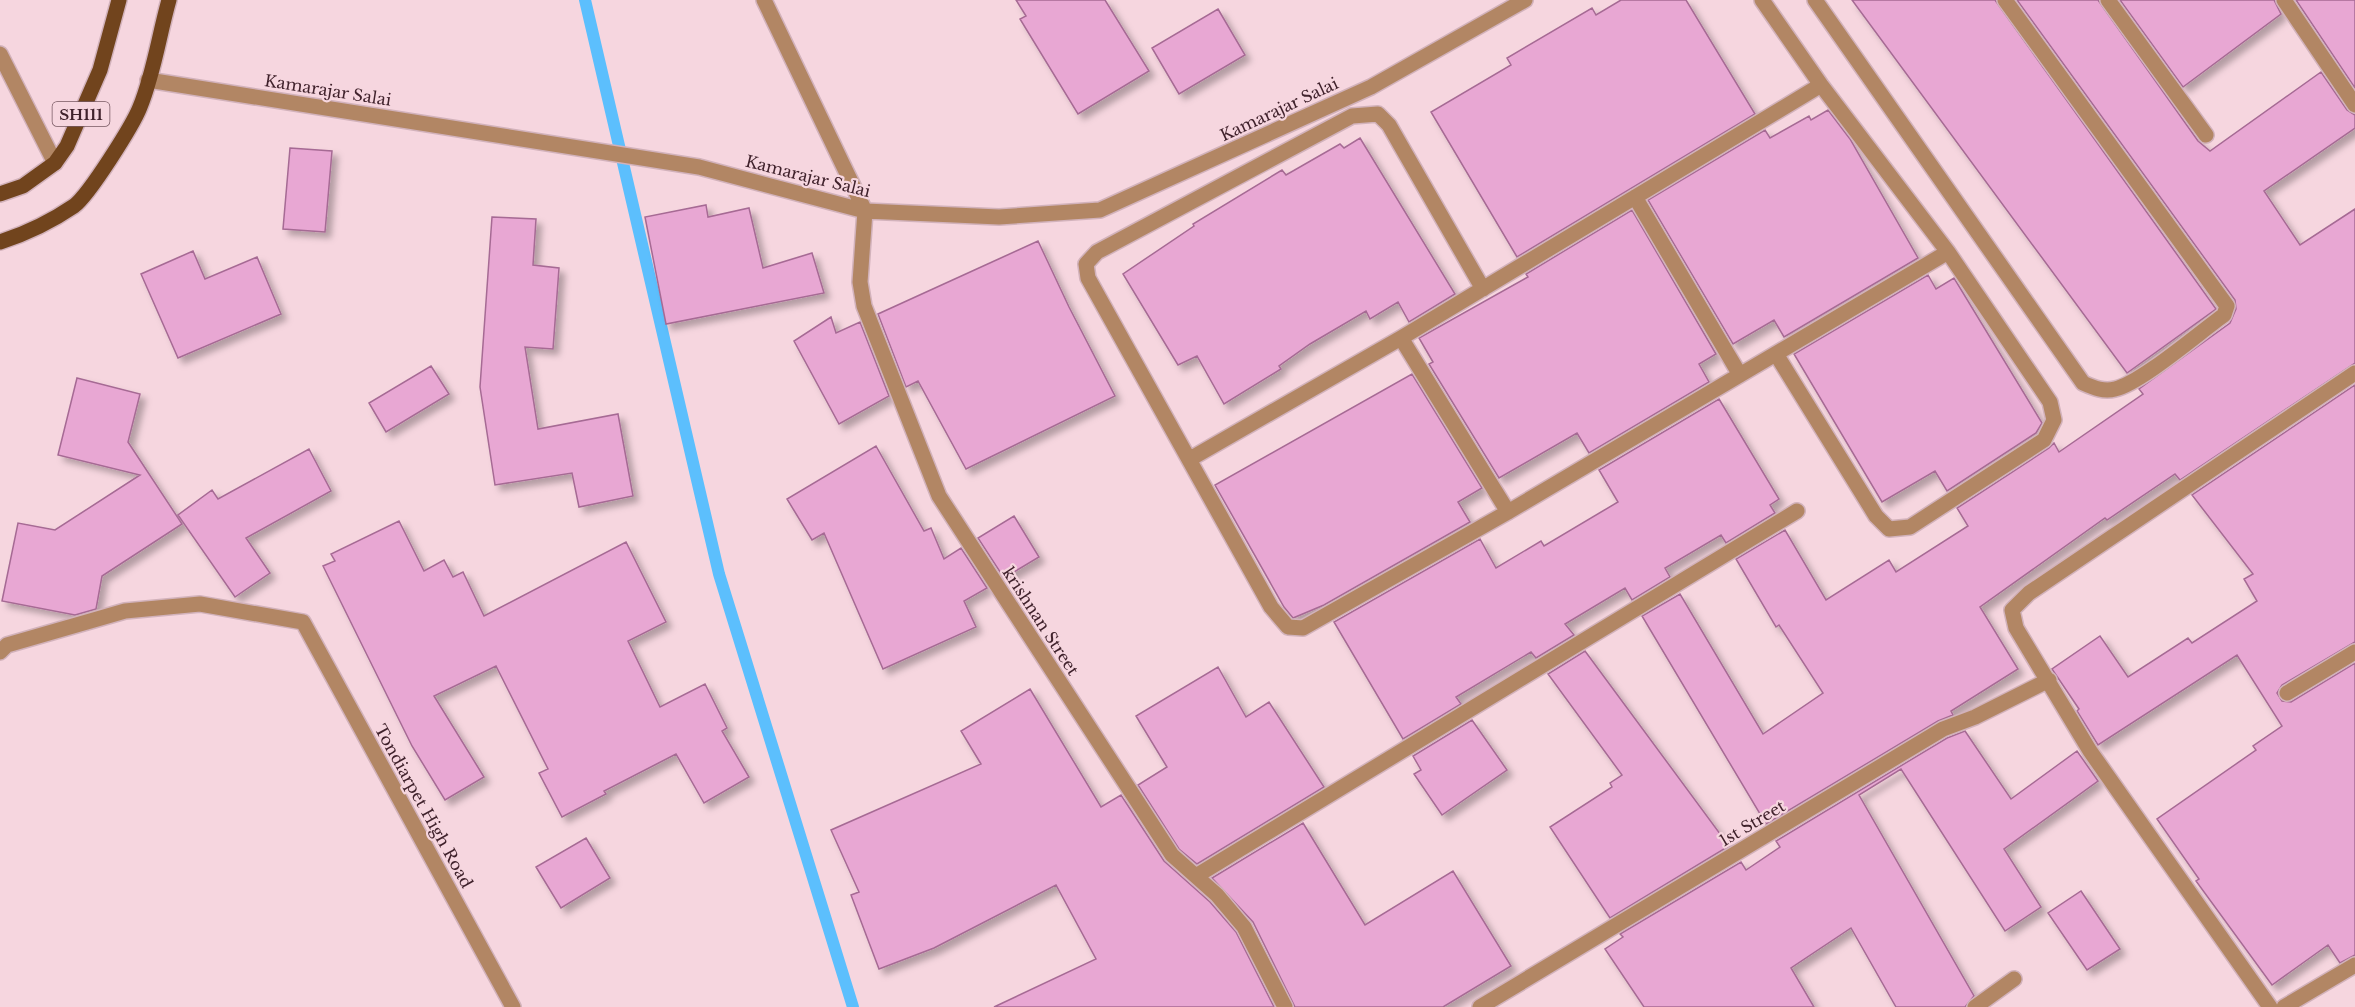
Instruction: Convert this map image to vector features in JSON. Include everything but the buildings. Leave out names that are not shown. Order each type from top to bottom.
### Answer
[{"type":"main road","name":"SH111","points":[[0,194],[23,186],[55,163],[67,147],[100,70],[119,0]]},
{"type":"main road","name":"SH111","points":[[0,242],[19,236],[76,205],[127,132],[140,106],[168,0]]},
{"type":"street","points":[[764,0],[865,211]]},
{"type":"street","name":"Kamarajar Salai","points":[[148,80],[699,167],[865,211],[999,217],[1100,210],[1371,87],[1525,0]]},
{"type":"street","points":[[1762,0],[1821,85],[1948,252],[2050,402],[2054,420],[2044,440],[1910,527],[1889,529],[1876,516],[1776,354]]},
{"type":"street","points":[[1815,0],[2083,384],[2099,390],[2113,390],[2137,379],[2224,315],[2227,306],[2005,0]]},
{"type":"street","points":[[2108,0],[2206,135]]},
{"type":"street","points":[[2284,0],[2355,105]]},
{"type":"street","points":[[0,54],[55,163]]},
{"type":"street","points":[[1190,459],[1401,338],[1821,85]]},
{"type":"street","points":[[1483,289],[1389,124],[1378,114],[1352,116],[1097,252],[1086,264],[1088,278],[1271,606],[1288,627],[1303,628],[1508,512],[1948,252]]},
{"type":"street","points":[[1635,197],[1740,375]]},
{"type":"street","name":"krishnan Street","points":[[865,211],[860,282],[864,306],[939,496],[1172,855],[1217,895],[1244,927],[1285,1007]]},
{"type":"street","points":[[1401,338],[1508,512]]},
{"type":"street","points":[[2270,1007],[2090,751],[2016,628],[2012,610],[2029,593],[2355,373]]},
{"type":"street","points":[[1196,876],[1797,511]]},
{"type":"street","name":"Tondiarpet High Road","points":[[0,652],[7,645],[125,611],[200,604],[303,622],[513,1007]]},
{"type":"street","points":[[2287,693],[2355,652]]},
{"type":"street","name":"1st Street","points":[[1480,1007],[1943,729],[1975,717],[2049,680]]},
{"type":"street","points":[[2284,1007],[2355,965]]},
{"type":"street","points":[[1975,1007],[2014,979]]},
{"type":"waterway","points":[[585,0],[719,574],[853,1007]]}]
